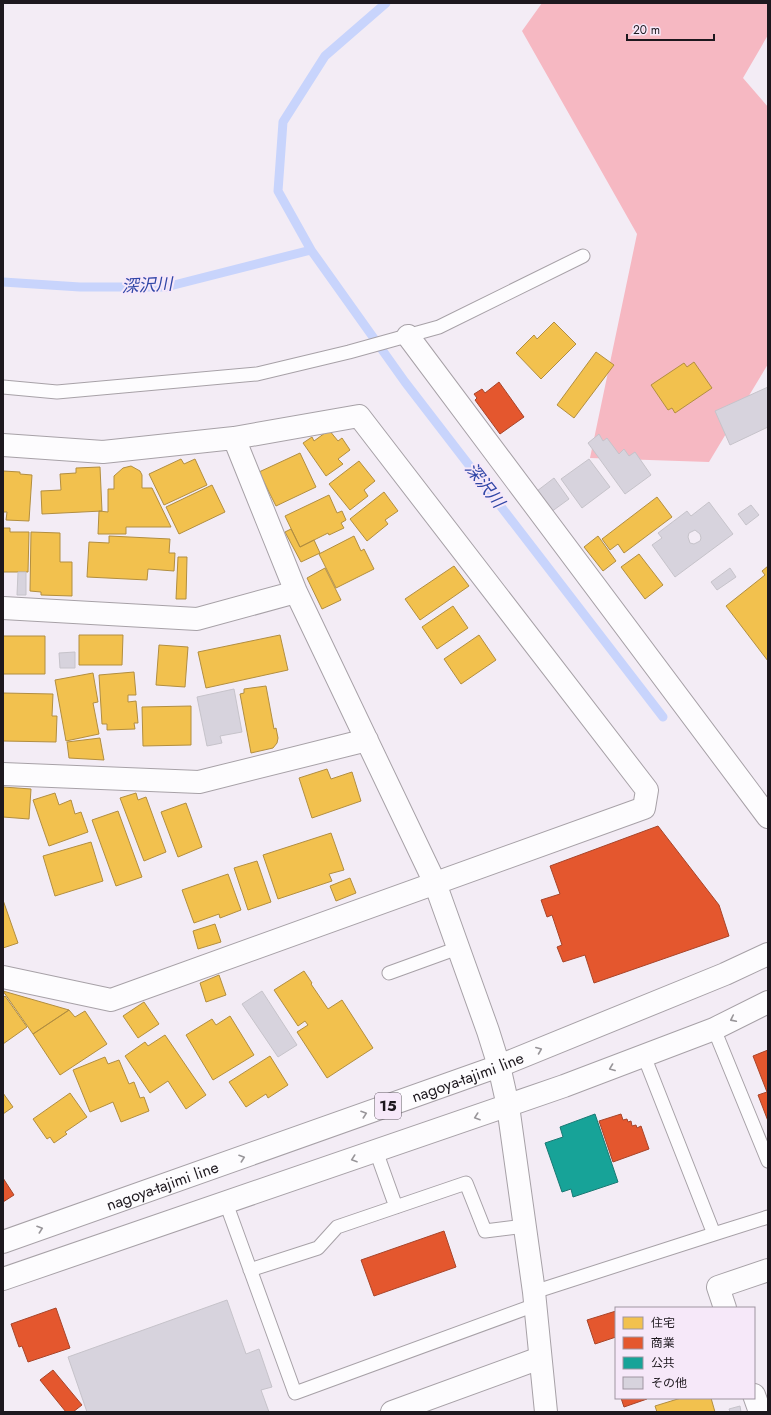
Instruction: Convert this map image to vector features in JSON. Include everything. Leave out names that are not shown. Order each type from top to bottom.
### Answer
[{"type":"street","points":[[403,337],[768,817]]},
{"type":"street","points":[[3,445],[103,452],[234,438],[359,416],[647,790],[644,808],[111,1000],[3,977]]},
{"type":"street","points":[[234,438],[296,592],[435,883],[499,1066],[508,1106],[525,1226],[546,1412]]},
{"type":"street","points":[[3,608],[197,619],[296,592]]},
{"type":"street","points":[[3,774],[199,782],[367,740]]},
{"type":"street","name":"nagoya-tajimi line","points":[[3,1242],[499,1066],[725,974],[768,954]]},
{"type":"street","name":"15","points":[[3,1279],[508,1106],[714,1029],[768,1002]]},
{"type":"street","points":[[725,1307],[718,1287],[768,1270]]},
{"type":"street","points":[[392,1412],[540,1358]]},
{"type":"street","points":[[755,1398],[760,1412]]},
{"type":"lane","points":[[3,387],[57,392],[257,374],[359,350],[439,327],[582,256]]},
{"type":"lane","points":[[389,973],[458,948]]},
{"type":"lane","points":[[714,1029],[768,1161]]},
{"type":"lane","points":[[644,1056],[714,1234]]},
{"type":"lane","points":[[376,1151],[396,1207]]},
{"type":"lane","points":[[250,1270],[318,1248],[337,1226],[466,1183],[485,1231],[525,1226]]},
{"type":"lane","points":[[226,1203],[295,1393],[534,1299],[714,1234],[768,1217]]},
{"type":"shaded area","points":[[542,3],[768,3],[768,35],[743,78],[768,107],[768,364],[709,462],[590,458],[637,234],[522,31]]},
{"type":"building: 住宅","points":[[554,322],[576,344],[541,379],[516,353],[534,335],[537,339]]},
{"type":"building: 住宅","points":[[596,352],[614,365],[574,418],[557,405]]},
{"type":"building: 住宅","points":[[694,362],[712,388],[675,413],[672,408],[668,410],[651,385],[684,363],[687,367]]},
{"type":"building: 住宅","points":[[329,430],[338,441],[342,438],[350,450],[338,459],[343,464],[326,476],[303,443],[312,437],[314,441]]},
{"type":"building: 住宅","points":[[300,453],[316,487],[276,506],[259,472]]},
{"type":"building: 住宅","points":[[181,459],[184,464],[195,459],[207,485],[164,505],[149,474]]},
{"type":"building: 住宅","points":[[359,461],[375,481],[364,490],[368,496],[350,510],[329,484]]},
{"type":"building: 住宅","points":[[131,466],[140,471],[142,475],[142,488],[152,488],[171,527],[126,527],[126,534],[98,534],[99,511],[108,512],[108,489],[114,489],[114,476],[123,468]]},
{"type":"building: 住宅","points":[[100,467],[102,511],[42,514],[41,491],[61,490],[60,474],[76,473],[76,468]]},
{"type":"building: 住宅","points":[[3,471],[20,472],[20,474],[32,475],[29,521],[6,520],[7,512],[3,512]]},
{"type":"building: 住宅","points":[[212,485],[225,512],[179,534],[166,507]]},
{"type":"building: 住宅","points":[[384,492],[398,511],[385,520],[388,524],[367,541],[350,519]]},
{"type":"building: 住宅","points":[[329,495],[337,513],[342,511],[346,520],[341,523],[344,528],[329,535],[328,533],[300,547],[285,516]]},
{"type":"building: 住宅","points":[[657,497],[672,517],[624,553],[618,544],[610,550],[602,539]]},
{"type":"building: 住宅","points":[[3,528],[10,528],[10,532],[29,532],[28,572],[3,572]]},
{"type":"building: 住宅","points":[[291,529],[300,547],[314,540],[320,553],[301,562],[285,532]]},
{"type":"building: 住宅","points":[[31,532],[60,533],[60,562],[72,562],[72,596],[41,595],[41,592],[30,591]]},
{"type":"building: 住宅","points":[[109,536],[170,539],[169,553],[175,553],[174,571],[148,569],[147,580],[87,577],[89,542],[109,543]]},
{"type":"building: 住宅","points":[[354,536],[361,551],[364,549],[374,569],[336,588],[319,554]]},
{"type":"building: 住宅","points":[[598,536],[616,561],[603,571],[584,547]]},
{"type":"building: 住宅","points":[[639,554],[663,585],[645,599],[621,567]]},
{"type":"building: 住宅","points":[[178,557],[187,557],[186,599],[176,599]]},
{"type":"building: 住宅","points":[[454,566],[469,586],[420,620],[405,599]]},
{"type":"building: 住宅","points":[[768,566],[768,661],[726,606],[765,575],[762,571]]},
{"type":"building: 住宅","points":[[325,568],[341,600],[322,609],[307,578]]},
{"type":"building: 住宅","points":[[453,606],[468,628],[437,649],[422,627]]},
{"type":"building: 住宅","points":[[79,635],[123,635],[122,665],[79,665]]},
{"type":"building: 住宅","points":[[280,635],[288,670],[206,688],[198,652]]},
{"type":"building: 住宅","points":[[479,635],[496,660],[461,684],[444,659]]},
{"type":"building: 住宅","points":[[3,636],[45,636],[45,674],[3,674]]},
{"type":"building: 住宅","points":[[159,645],[188,647],[185,687],[156,685]]},
{"type":"building: 住宅","points":[[134,672],[136,695],[128,695],[128,702],[136,701],[138,723],[134,723],[135,729],[107,730],[107,724],[102,724],[99,675]]},
{"type":"building: 住宅","points":[[93,673],[98,702],[93,703],[99,734],[66,741],[55,680]]},
{"type":"building: 住宅","points":[[266,686],[274,729],[276,728],[278,738],[277,743],[273,748],[251,753],[240,694],[244,693],[244,689]]},
{"type":"building: 住宅","points":[[3,693],[53,694],[52,716],[57,716],[56,742],[3,741]]},
{"type":"building: 住宅","points":[[191,706],[191,745],[143,746],[142,707]]},
{"type":"building: 住宅","points":[[100,738],[104,760],[69,758],[67,742]]},
{"type":"building: 住宅","points":[[327,769],[331,779],[352,772],[361,801],[312,818],[299,778]]},
{"type":"building: 住宅","points":[[3,787],[31,789],[29,819],[3,817]]},
{"type":"building: 住宅","points":[[55,793],[59,805],[71,800],[75,814],[81,812],[88,832],[49,846],[33,800]]},
{"type":"building: 住宅","points":[[136,793],[138,800],[146,797],[166,852],[144,861],[120,798]]},
{"type":"building: 住宅","points":[[186,803],[202,847],[178,857],[161,812]]},
{"type":"building: 住宅","points":[[118,811],[142,877],[116,886],[92,820]]},
{"type":"building: 住宅","points":[[331,833],[344,870],[329,874],[332,881],[278,899],[263,855]]},
{"type":"building: 住宅","points":[[91,842],[103,881],[55,896],[43,856]]},
{"type":"building: 住宅","points":[[257,861],[271,902],[248,910],[234,868]]},
{"type":"building: 住宅","points":[[228,874],[241,910],[220,918],[219,914],[194,923],[182,890]]},
{"type":"building: 住宅","points":[[350,878],[356,893],[336,901],[330,886]]},
{"type":"building: 住宅","points":[[3,900],[18,943],[3,948]]},
{"type":"building: 住宅","points":[[215,924],[221,942],[198,949],[193,931]]},
{"type":"building: 住宅","points":[[304,971],[328,1009],[342,1000],[373,1048],[327,1078],[297,1032],[308,1025],[305,1021],[298,1026],[274,990]]},
{"type":"building: 住宅","points":[[219,975],[226,995],[206,1002],[200,983]]},
{"type":"building: 住宅","points":[[3,991],[69,1010],[33,1034]]},
{"type":"building: 住宅","points":[[5,996],[27,1027],[3,1044],[3,998]]},
{"type":"building: 住宅","points":[[144,1002],[159,1024],[138,1038],[123,1016]]},
{"type":"building: 住宅","points":[[69,1010],[75,1017],[85,1011],[107,1044],[60,1075],[33,1034]]},
{"type":"building: 住宅","points":[[230,1016],[254,1055],[213,1080],[186,1035],[212,1019],[216,1025]]},
{"type":"building: 住宅","points":[[165,1035],[206,1095],[186,1109],[168,1081],[150,1093],[125,1056],[145,1042],[148,1046]]},
{"type":"building: 住宅","points":[[270,1056],[288,1085],[268,1098],[266,1094],[246,1107],[229,1082]]},
{"type":"building: 住宅","points":[[105,1057],[108,1064],[119,1060],[129,1084],[134,1082],[140,1098],[144,1097],[149,1111],[121,1122],[113,1102],[90,1112],[73,1070]]},
{"type":"building: 住宅","points":[[3,1093],[13,1107],[3,1114]]},
{"type":"building: 住宅","points":[[70,1093],[87,1117],[65,1132],[67,1134],[54,1143],[50,1137],[47,1139],[33,1119]]},
{"type":"building: 住宅","points":[[678,1399],[711,1399],[715,1412],[657,1412],[655,1406]]},
{"type":"building: 商業","points":[[499,382],[524,417],[500,434],[475,400],[477,398],[474,394],[482,389],[485,393]]},
{"type":"building: 商業","points":[[658,826],[719,905],[729,936],[594,983],[585,955],[563,962],[557,947],[562,945],[552,915],[547,917],[541,900],[560,894],[550,866]]},
{"type":"building: 商業","points":[[768,1050],[768,1121],[758,1095],[767,1092],[753,1056]]},
{"type":"building: 商業","points":[[621,1114],[623,1120],[627,1119],[628,1122],[631,1121],[632,1126],[636,1125],[637,1128],[641,1126],[649,1149],[613,1162],[599,1121]]},
{"type":"building: 商業","points":[[3,1178],[14,1195],[3,1202]]},
{"type":"building: 商業","points":[[444,1231],[456,1267],[374,1296],[361,1260]]},
{"type":"building: 商業","points":[[56,1308],[70,1348],[28,1362],[22,1346],[19,1347],[11,1324]]},
{"type":"building: 商業","points":[[615,1311],[615,1337],[595,1344],[587,1320]]},
{"type":"building: 商業","points":[[53,1370],[82,1405],[73,1412],[66,1412],[40,1380]]},
{"type":"building: 商業","points":[[621,1399],[647,1399],[624,1407]]},
{"type":"building: 公共","points":[[595,1114],[618,1182],[573,1197],[571,1189],[562,1192],[545,1143],[563,1137],[560,1127]]},
{"type":"building: その他","points":[[768,387],[768,427],[730,445],[715,411]]},
{"type":"building: その他","points":[[599,434],[603,441],[607,438],[619,454],[624,449],[629,456],[635,452],[651,475],[625,494],[588,443]]},
{"type":"building: その他","points":[[589,459],[610,487],[582,508],[561,479]]},
{"type":"building: その他","points":[[554,478],[569,499],[551,512],[537,491]]},
{"type":"building: その他","points":[[709,502],[733,534],[675,577],[652,545],[662,538],[658,533],[687,511],[691,516]],"holes":[[[695,530],[700,534],[700,541],[694,544],[690,543],[688,537],[689,533]]]},
{"type":"building: その他","points":[[751,505],[759,515],[746,525],[738,514]]},
{"type":"building: その他","points":[[730,568],[736,577],[717,590],[711,582]]},
{"type":"building: その他","points":[[18,572],[26,572],[26,595],[17,595]]},
{"type":"building: その他","points":[[75,652],[75,668],[60,668],[59,653]]},
{"type":"building: その他","points":[[234,689],[242,732],[220,736],[222,743],[207,746],[197,697]]},
{"type":"building: その他","points":[[262,991],[297,1045],[278,1057],[242,1004]]},
{"type":"building: その他","points":[[227,1300],[246,1354],[259,1349],[272,1387],[261,1390],[269,1412],[87,1412],[68,1357]]},
{"type":"building: その他","points":[[740,1406],[741,1412],[730,1412],[729,1409]]},
{"type":"waterway","name":"深沢川","points":[[311,250],[278,191],[283,122],[325,56],[386,3]]},
{"type":"waterway","name":"深沢川","points":[[3,282],[80,287],[166,287],[311,250],[405,382],[663,717]]}]
